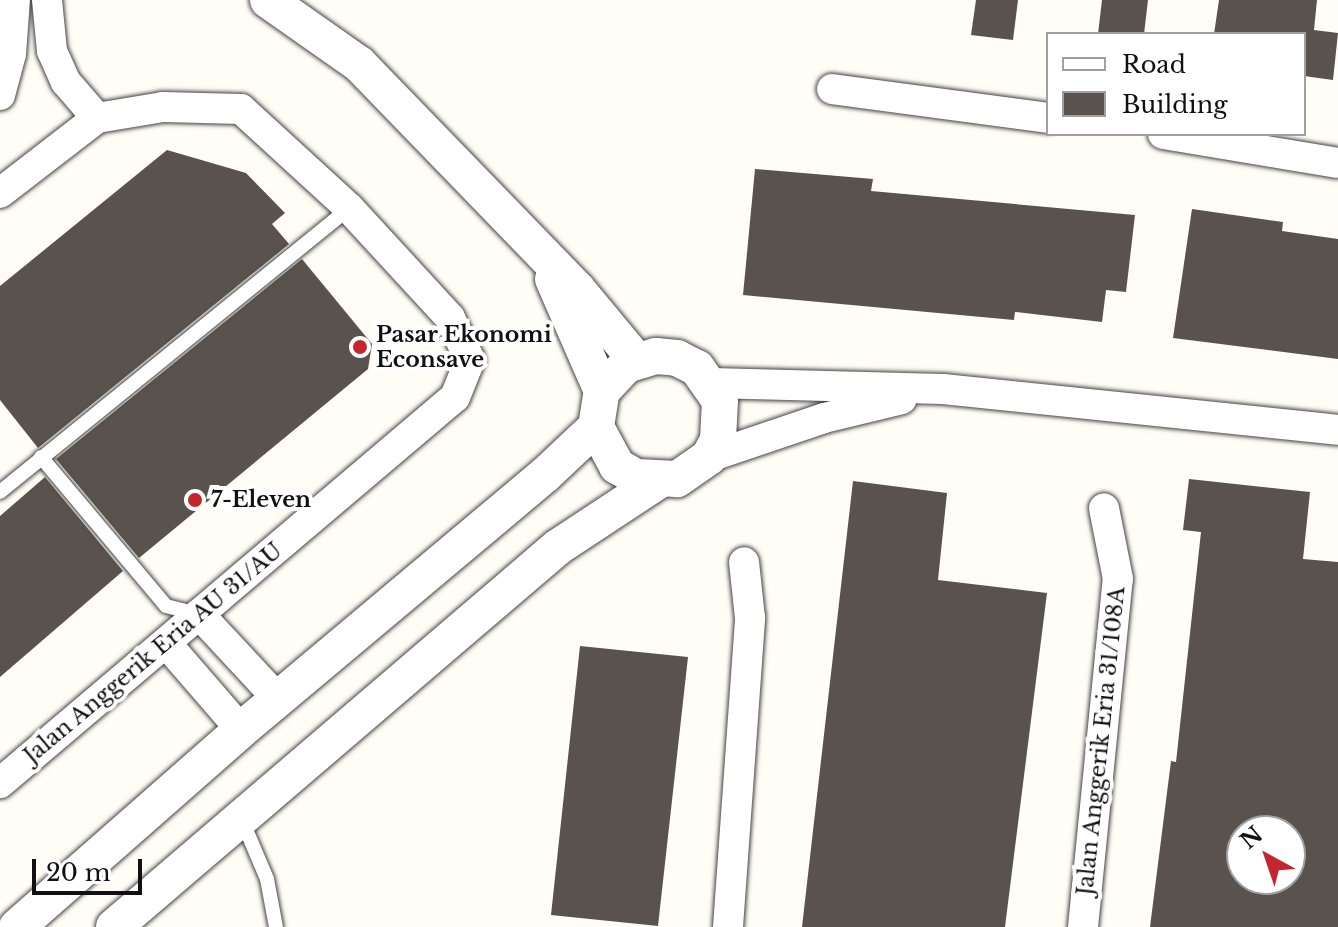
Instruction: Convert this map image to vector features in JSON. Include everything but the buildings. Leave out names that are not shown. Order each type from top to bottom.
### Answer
[{"type":"street","points":[[0,95],[11,54],[15,0]]},
{"type":"street","points":[[0,193],[97,118],[66,82],[52,51],[47,0]]},
{"type":"street","points":[[268,0],[359,64],[542,256],[636,360]]},
{"type":"street","points":[[832,89],[1046,118]]},
{"type":"street","name":"Jalan Anggerik Eria AU 31/AU","points":[[0,783],[455,397],[470,360],[450,318],[349,208],[241,109],[163,107],[97,118]]},
{"type":"street","points":[[1175,136],[1338,163]]},
{"type":"street","points":[[542,256],[602,391],[596,427],[617,466],[658,481]]},
{"type":"street","points":[[602,391],[636,360],[677,358],[711,383],[943,389],[1338,430]]},
{"type":"street","points":[[709,457],[722,420],[711,383]]},
{"type":"street","points":[[114,927],[240,816],[558,547],[658,481],[686,475],[709,457],[824,418],[943,389]]},
{"type":"street","points":[[17,927],[241,730],[596,427]]},
{"type":"street","name":"Jalan Anggerik Eria 31/108A","points":[[1083,927],[1118,579],[1104,508]]},
{"type":"street","points":[[728,927],[750,618],[744,562]]},
{"type":"street","points":[[199,614],[278,699]]},
{"type":"street","points":[[166,643],[241,730]]},
{"type":"lane","points":[[0,492],[349,208]]},
{"type":"lane","points":[[41,457],[166,606],[199,614]]},
{"type":"lane","points":[[166,606],[166,643]]},
{"type":"lane","points":[[240,816],[267,879],[276,927]]},
{"type":"place","name":"Pasar Ekonomi Econsave","points":[[360,347]]},
{"type":"place","name":"7-Eleven","points":[[195,500]]}]
